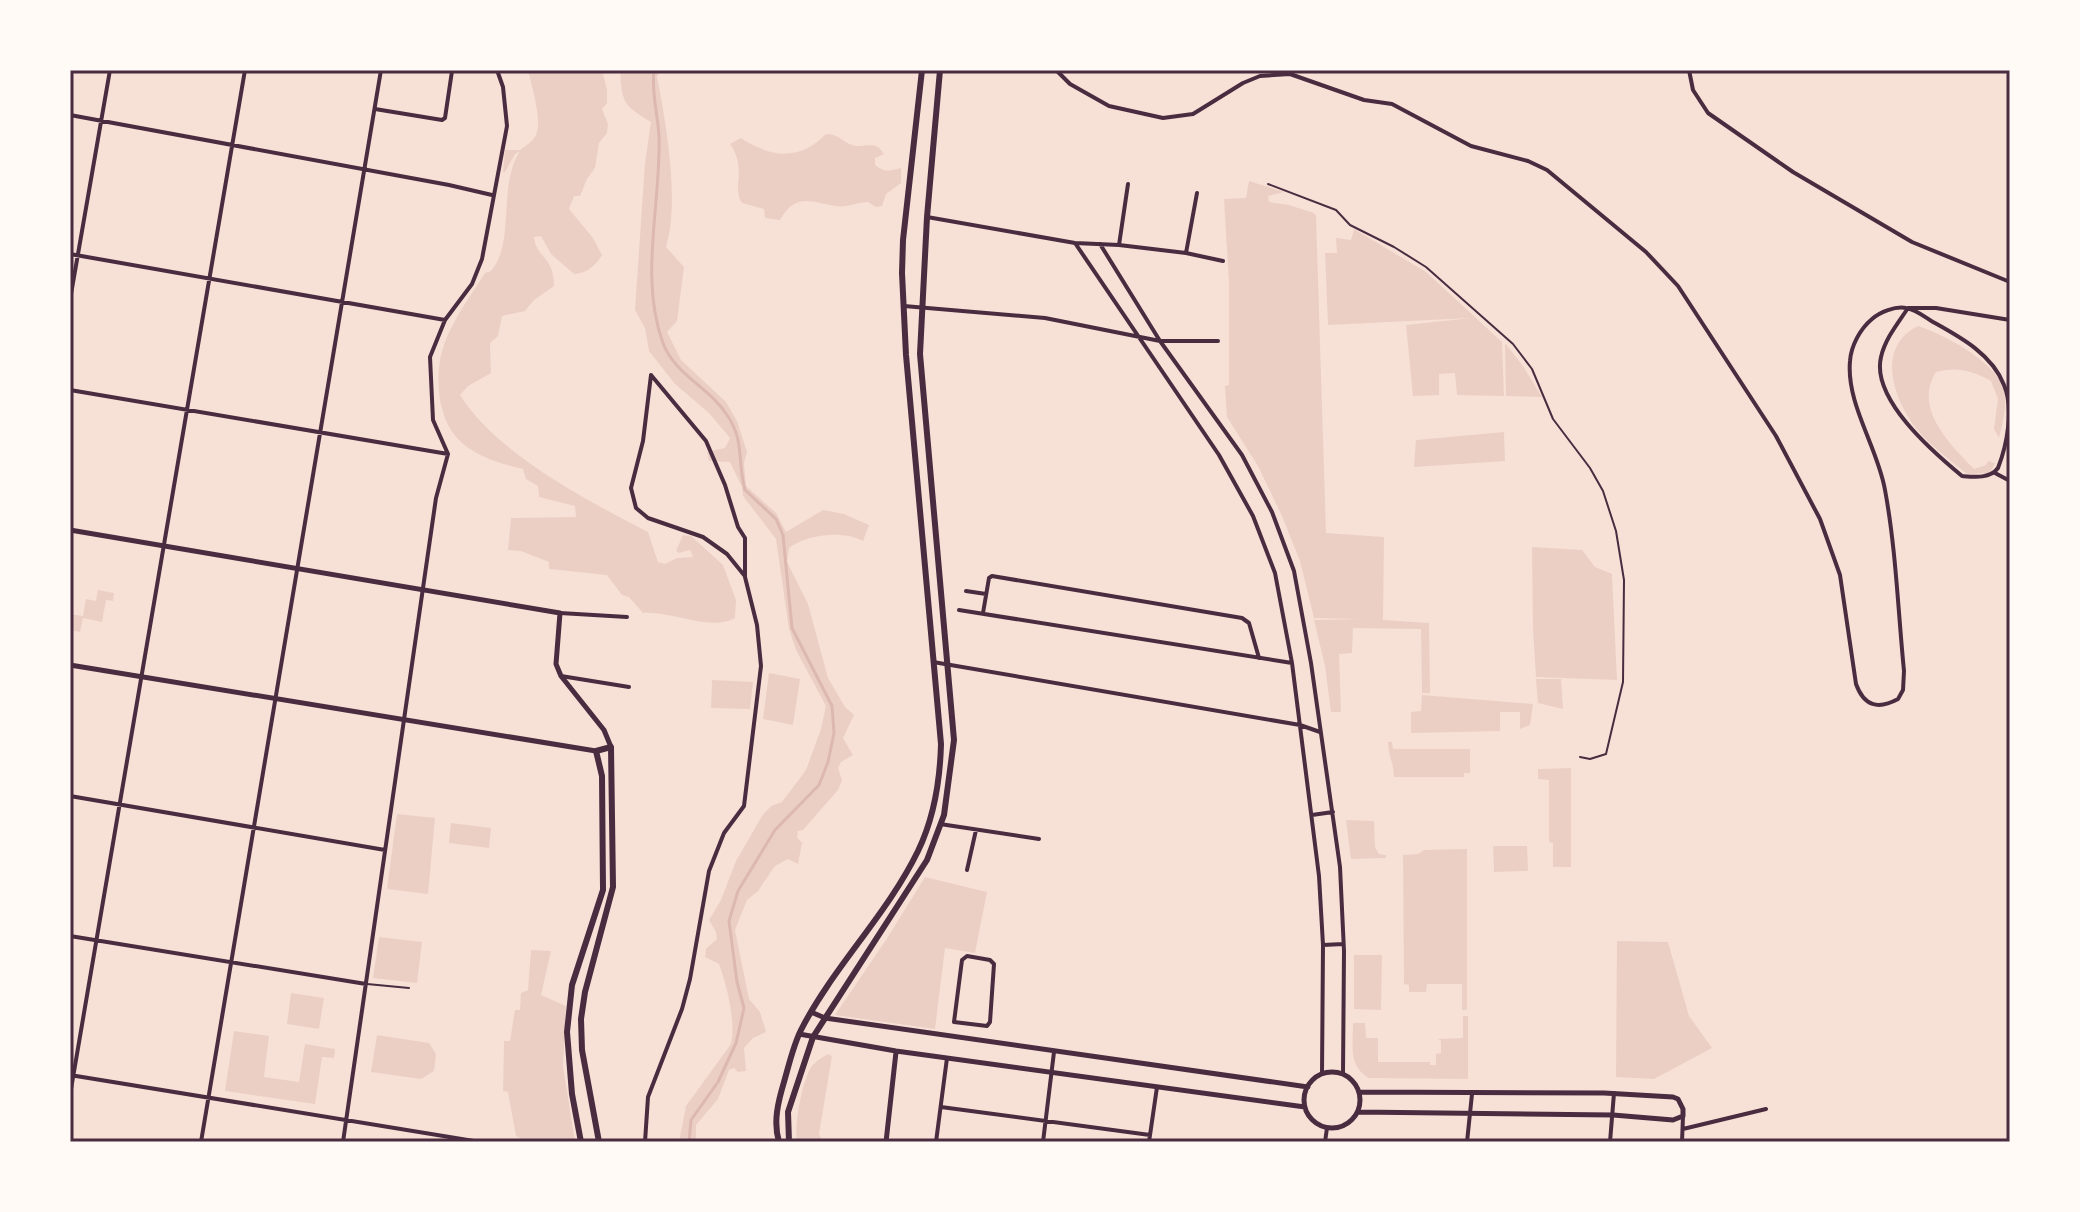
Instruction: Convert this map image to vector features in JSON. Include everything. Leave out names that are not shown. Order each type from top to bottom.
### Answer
[{"type":"main road","points":[[779,1142],[776,1133],[779,1097],[799,1034],[888,901],[918,851],[932,815],[941,744],[904,306],[903,240],[922,70]]},
{"type":"main road","points":[[789,1142],[788,1112],[813,1037],[920,873],[940,824],[953,757],[920,354],[927,217],[940,70]]},
{"type":"main road","points":[[581,1142],[572,1094],[567,1032],[572,985],[603,890],[602,776],[596,751],[611,747],[613,887],[585,992],[581,1019],[582,1050],[599,1142]]},
{"type":"street","points":[[70,300],[110,70]]},
{"type":"street","points":[[70,1095],[245,70]]},
{"type":"street","points":[[201,1142],[381,70]]},
{"type":"street","points":[[343,1142],[436,498],[448,454],[433,420],[430,357],[445,320],[472,284],[482,259],[507,126],[503,87],[497,70]]},
{"type":"street","points":[[1056,70],[1070,84],[1109,106],[1163,118],[1193,114],[1260,76],[1290,74],[1364,100],[1392,104],[1471,146],[1528,161],[1547,170],[1646,252],[1678,286],[1776,436],[1820,519],[1840,575],[1851,660],[1860,696],[1869,703],[1880,705],[1898,699],[1903,690],[1904,671],[1885,487],[1858,410],[1850,362],[1857,338],[1873,318],[1894,308],[1936,308],[2010,320]]},
{"type":"street","points":[[1689,70],[1693,90],[1708,113],[1793,172],[1912,242],[2010,282]]},
{"type":"street","points":[[375,109],[442,120],[445,118],[452,71]]},
{"type":"street","points":[[70,115],[493,195]]},
{"type":"street","points":[[1119,245],[1128,184]]},
{"type":"street","points":[[1186,253],[1197,193]]},
{"type":"street","points":[[927,217],[1075,243],[1186,253],[1223,261]]},
{"type":"street","points":[[1075,243],[1219,455],[1253,516],[1275,573],[1292,663],[1319,876],[1323,945],[1322,1074]]},
{"type":"street","points":[[1100,244],[1160,341],[1242,455],[1272,512],[1294,571],[1334,812],[1342,893],[1343,1074]]},
{"type":"street","points":[[70,254],[445,320]]},
{"type":"street","points":[[904,306],[1045,318],[1160,341],[1218,341]]},
{"type":"street","points":[[1908,308],[1971,344],[1992,364],[2007,394],[2009,430],[1995,473]]},
{"type":"street","points":[[1908,308],[1881,357],[1879,375],[1885,392],[1926,444],[1962,476],[1982,477],[1995,473],[2010,481]]},
{"type":"street","points":[[645,1142],[648,1097],[682,1009],[709,871],[724,833],[744,806],[761,666],[757,625],[745,577],[745,538],[738,527],[725,485],[706,441],[651,375],[643,441],[631,488],[636,508],[648,518],[703,537],[727,554],[745,577]]},
{"type":"street","points":[[70,390],[448,454]]},
{"type":"street","points":[[70,530],[560,613],[627,617]]},
{"type":"street","points":[[983,613],[989,578],[992,576],[1242,618],[1249,623],[1259,658]]},
{"type":"street","points":[[966,591],[986,594]]},
{"type":"street","points":[[959,610],[1292,663]]},
{"type":"street","points":[[560,613],[555,657],[561,676],[604,730],[611,747]]},
{"type":"street","points":[[932,662],[1300,725],[1320,732]]},
{"type":"street","points":[[70,665],[596,751]]},
{"type":"street","points":[[561,676],[629,687]]},
{"type":"street","points":[[70,796],[385,850]]},
{"type":"street","points":[[1312,815],[1334,812]]},
{"type":"street","points":[[940,824],[1039,839]]},
{"type":"street","points":[[967,870],[976,830]]},
{"type":"street","points":[[70,936],[366,984]]},
{"type":"street","points":[[1323,945],[1343,944]]},
{"type":"street","points":[[967,956],[990,960],[995,967],[990,1022],[987,1026],[971,1026],[956,1024],[954,1019],[962,960],[967,956]]},
{"type":"street","points":[[811,1012],[825,1018],[1308,1087]]},
{"type":"street","points":[[970,1039],[971,1026]]},
{"type":"street","points":[[799,1034],[896,1051],[1305,1107]]},
{"type":"street","points":[[886,1142],[896,1051]]},
{"type":"street","points":[[1043,1142],[1054,1052]]},
{"type":"street","points":[[936,1142],[947,1058]]},
{"type":"street","points":[[1322,1074],[1343,1074],[1359,1092],[1358,1112],[1347,1124],[1327,1128],[1314,1122],[1305,1107],[1308,1087],[1322,1074]]},
{"type":"street","points":[[72,1075],[480,1142]]},
{"type":"street","points":[[1149,1142],[1157,1087]]},
{"type":"street","points":[[1359,1092],[1614,1093],[1678,1099],[1682,1103],[1682,1142]]},
{"type":"street","points":[[1610,1142],[1614,1093]]},
{"type":"street","points":[[1467,1142],[1472,1094]]},
{"type":"street","points":[[941,1107],[1150,1135]]},
{"type":"street","points":[[1683,1129],[1766,1109]]},
{"type":"street","points":[[1358,1112],[1613,1115],[1673,1120],[1683,1116]]},
{"type":"street","points":[[1325,1142],[1327,1128]]},
{"type":"lane","points":[[1268,184],[1336,210],[1350,225],[1426,267],[1479,313],[1513,344],[1532,369],[1553,419],[1597,480],[1616,531],[1624,580],[1623,682],[1606,754],[1590,759],[1580,757]]},
{"type":"lane","points":[[366,984],[409,988]]},
{"type":"shaded area","points":[[528,70],[602,70],[607,90],[607,103],[602,109],[608,124],[607,133],[599,143],[595,168],[580,196],[574,196],[569,209],[593,238],[602,255],[590,268],[574,274],[551,254],[541,236],[534,237],[535,244],[551,269],[554,286],[534,300],[525,311],[502,316],[498,336],[490,343],[491,373],[468,386],[460,395],[496,437],[519,456],[598,506],[648,532],[658,562],[665,564],[677,558],[693,557],[690,550],[676,551],[683,535],[691,536],[723,565],[736,600],[735,618],[725,622],[703,622],[643,613],[629,597],[622,595],[607,575],[549,569],[549,562],[521,551],[508,550],[511,518],[576,517],[575,506],[539,497],[538,486],[526,479],[523,469],[471,450],[457,438],[445,417],[438,379],[441,353],[453,324],[485,273],[491,271],[503,245],[509,181],[520,151],[503,172],[505,150],[520,150],[534,139],[537,131],[538,114]]},
{"type":"shaded area","points":[[620,70],[663,70],[657,76],[672,185],[666,247],[684,267],[677,321],[667,332],[681,360],[726,402],[737,421],[747,452],[744,463],[746,486],[776,513],[786,532],[823,510],[844,514],[869,525],[863,541],[846,535],[825,535],[805,539],[789,548],[787,562],[808,604],[828,678],[845,707],[854,715],[843,738],[853,755],[841,762],[838,768],[842,780],[838,790],[803,830],[798,831],[797,837],[802,843],[798,864],[788,859],[775,866],[758,891],[747,900],[735,930],[749,999],[760,1012],[766,1032],[753,1038],[744,1048],[746,1071],[729,1070],[718,1099],[696,1125],[696,1142],[679,1142],[686,1106],[731,1044],[732,1035],[730,1004],[719,964],[705,957],[706,949],[717,939],[709,920],[721,900],[736,861],[762,816],[771,806],[782,802],[806,770],[826,706],[796,650],[789,629],[776,539],[743,496],[730,462],[709,461],[707,452],[725,448],[730,438],[709,413],[675,384],[649,351],[645,328],[635,310],[645,163],[651,122],[626,102]]},
{"type":"shaded area","points":[[826,134],[837,136],[852,145],[877,147],[884,154],[875,158],[875,165],[888,171],[901,168],[901,183],[886,194],[882,206],[876,207],[868,202],[840,206],[804,201],[792,205],[780,220],[765,218],[764,209],[742,203],[738,191],[738,162],[730,144],[741,138],[763,150],[785,154],[806,149]]},
{"type":"shaded area","points":[[1249,181],[1284,192],[1268,196],[1269,202],[1289,205],[1316,216],[1326,533],[1384,537],[1383,620],[1429,623],[1430,693],[1422,693],[1421,629],[1353,628],[1352,653],[1339,654],[1341,712],[1331,712],[1325,666],[1314,620],[1360,619],[1314,618],[1300,561],[1282,516],[1258,466],[1227,417],[1225,386],[1229,385],[1229,283],[1224,199],[1246,198]]},
{"type":"shaded area","points":[[1354,229],[1426,272],[1502,342],[1504,396],[1457,395],[1455,373],[1439,374],[1439,395],[1413,396],[1406,325],[1471,318],[1328,325],[1325,253],[1337,253],[1336,238],[1351,240]]},
{"type":"shaded area","points":[[1918,326],[1967,350],[1990,368],[2003,388],[2004,413],[1999,438],[1994,429],[1998,399],[1991,381],[1964,370],[1950,369],[1936,372],[1930,386],[1932,412],[1945,437],[1974,469],[1986,465],[1988,461],[1995,463],[1990,473],[1967,474],[1924,437],[1898,398],[1892,370],[1893,357],[1905,335]]},
{"type":"shaded area","points":[[1505,343],[1523,366],[1542,397],[1506,396]]},
{"type":"shaded area","points":[[1504,432],[1505,461],[1414,467],[1416,440]]},
{"type":"shaded area","points":[[1532,547],[1582,550],[1595,567],[1612,574],[1617,680],[1536,677]]},
{"type":"shaded area","points":[[98,590],[114,593],[113,601],[106,600],[102,622],[83,618],[80,632],[70,630],[70,614],[83,616],[86,599],[96,601]]},
{"type":"shaded area","points":[[769,673],[800,679],[793,725],[763,719]]},
{"type":"shaded area","points":[[1536,679],[1561,679],[1563,709],[1538,703]]},
{"type":"shaded area","points":[[712,680],[753,682],[750,709],[711,708]]},
{"type":"shaded area","points":[[1422,695],[1533,704],[1530,725],[1520,729],[1520,712],[1500,712],[1500,731],[1411,733],[1411,712],[1421,711]]},
{"type":"shaded area","points":[[1388,742],[1392,742],[1393,749],[1470,749],[1470,773],[1464,773],[1464,777],[1394,777]]},
{"type":"shaded area","points":[[1571,768],[1571,867],[1553,867],[1553,843],[1549,842],[1549,780],[1538,779],[1538,769]]},
{"type":"shaded area","points":[[397,814],[435,818],[428,894],[387,889]]},
{"type":"shaded area","points":[[1346,820],[1374,821],[1375,847],[1386,858],[1351,859]]},
{"type":"shaded area","points":[[451,823],[491,828],[489,848],[449,843]]},
{"type":"shaded area","points":[[1493,846],[1527,846],[1528,871],[1494,872]]},
{"type":"shaded area","points":[[1467,849],[1467,1010],[1462,1010],[1462,984],[1427,984],[1426,992],[1409,992],[1409,985],[1404,984],[1403,855],[1418,854],[1424,850]]},
{"type":"shaded area","points":[[925,877],[987,892],[975,953],[945,948],[935,1029],[835,1015],[888,937]]},
{"type":"shaded area","points":[[379,937],[422,942],[417,983],[373,978]]},
{"type":"shaded area","points":[[1617,941],[1668,942],[1689,1016],[1712,1048],[1654,1079],[1616,1077]]},
{"type":"shaded area","points":[[531,950],[551,951],[541,995],[566,1006],[563,1066],[575,1142],[528,1142],[516,1136],[508,1092],[503,1091],[504,1041],[510,1041],[515,1010],[520,1010],[521,993],[528,990]]},
{"type":"shaded area","points":[[1354,955],[1382,955],[1381,1010],[1354,1009]]},
{"type":"shaded area","points":[[291,993],[324,998],[319,1029],[287,1024]]},
{"type":"shaded area","points":[[1463,1016],[1468,1016],[1468,1079],[1369,1078],[1355,1061],[1353,1023],[1365,1023],[1366,1038],[1378,1038],[1378,1062],[1430,1062],[1430,1065],[1436,1065],[1436,1054],[1441,1053],[1441,1041],[1438,1039],[1463,1038]]},
{"type":"shaded area","points":[[234,1031],[269,1036],[264,1077],[299,1082],[305,1044],[335,1049],[334,1058],[322,1057],[315,1104],[225,1091]]},
{"type":"shaded area","points":[[377,1035],[429,1043],[436,1054],[434,1071],[421,1079],[371,1072]]},
{"type":"shaded area","points":[[828,1054],[832,1056],[819,1134],[823,1142],[797,1142],[798,1114],[805,1081],[812,1066]]},
{"type":"waterway","points":[[654,70],[659,137],[652,267],[656,318],[668,354],[720,405],[733,425],[745,490],[776,519],[783,535],[792,628],[832,706],[834,733],[819,785],[775,830],[738,891],[729,921],[737,982],[744,1008],[736,1043],[718,1082],[691,1120],[689,1142]]}]
